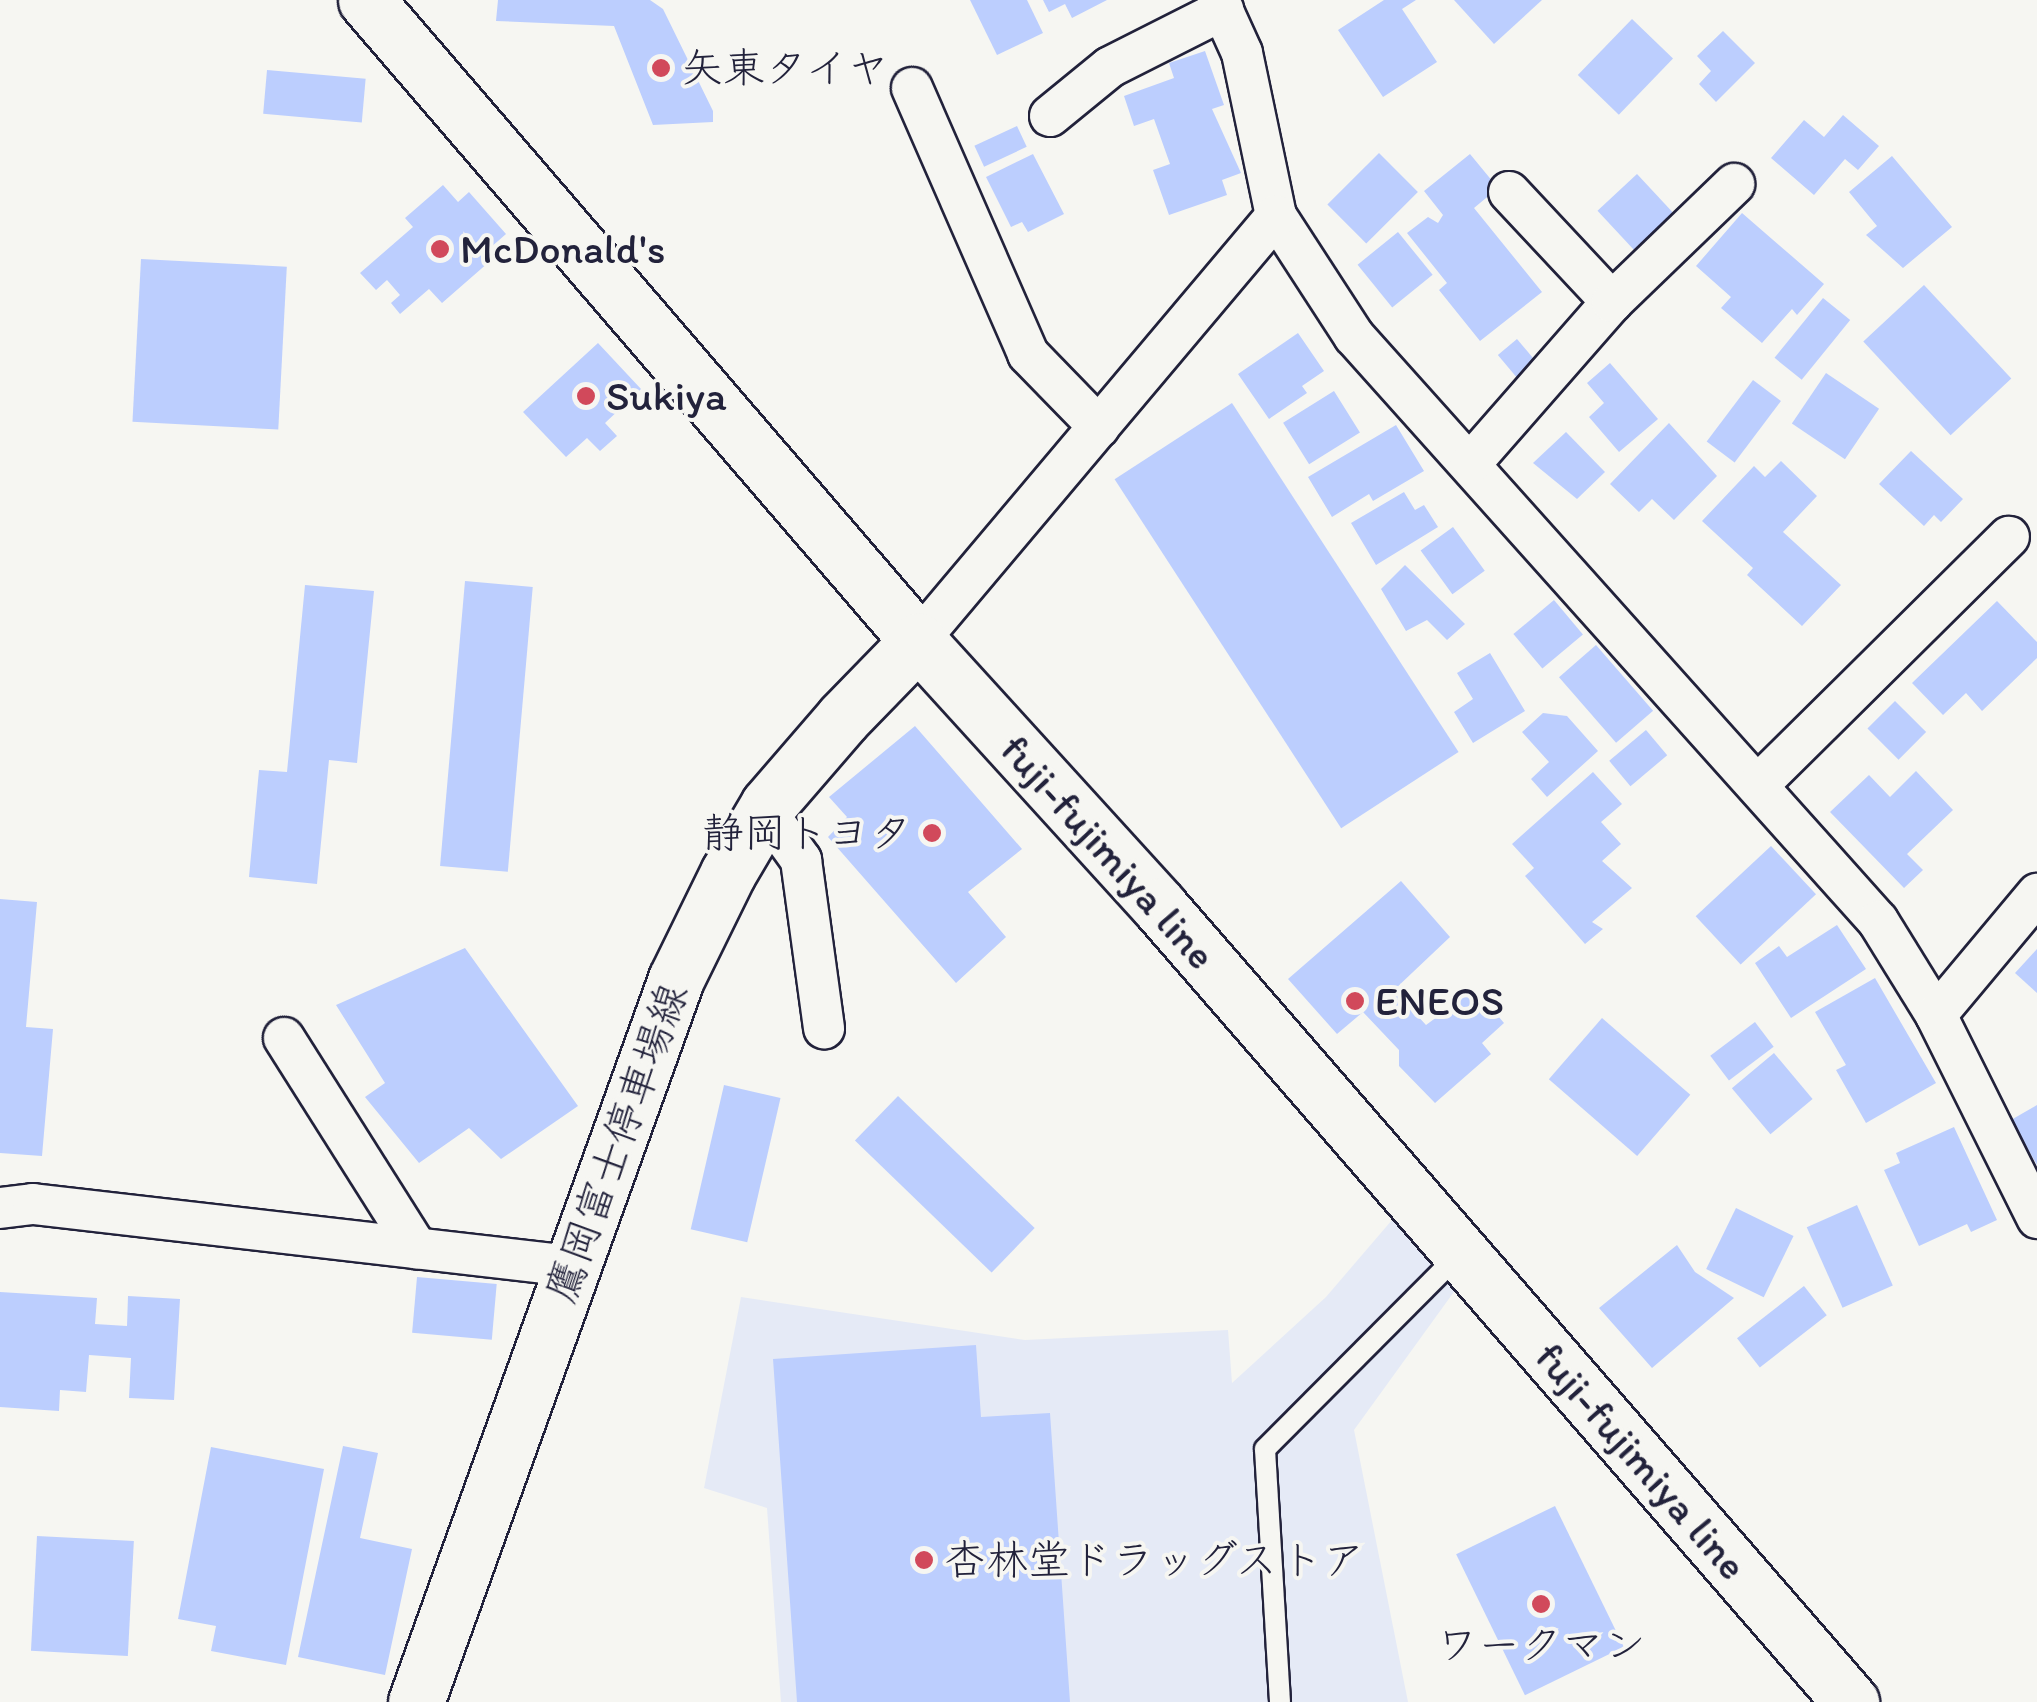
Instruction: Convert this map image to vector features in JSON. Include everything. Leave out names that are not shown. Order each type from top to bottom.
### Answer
[{"type":"main road","name":"fuji-fujimiya line","points":[[366,0],[918,641],[1159,906],[1851,1702]]},
{"type":"main road","name":"鷹岡富士停車場線","points":[[416,1702],[676,979],[765,810],[843,718],[918,641]]},
{"type":"street","points":[[1050,116],[1110,67],[1221,5],[1242,53],[1276,216],[1354,336],[1878,921],[1936,1014],[2037,1218]]},
{"type":"street","points":[[912,88],[1028,354],[1099,427]]},
{"type":"street","points":[[1470,464],[1612,302],[1734,184]]},
{"type":"street","points":[[1509,192],[1612,302]]},
{"type":"street","points":[[918,641],[1276,216]]},
{"type":"street","points":[[1758,784],[2009,538]]},
{"type":"street","points":[[765,810],[801,860],[824,1028]]},
{"type":"street","points":[[1936,1014],[2037,894]]},
{"type":"street","points":[[284,1038],[417,1248]]},
{"type":"street","points":[[0,1208],[34,1204],[570,1266]]},
{"type":"lane","points":[[1280,1702],[1265,1449],[1460,1252]]},
{"type":"shaded area","points":[[1392,1220],[1456,1289],[1354,1430],[1408,1702],[781,1702],[767,1508],[704,1488],[741,1297],[1025,1340],[1228,1330],[1232,1383],[1326,1297]]},
{"type":"building","name":"矢東タイヤ","points":[[498,0],[650,0],[663,9],[713,111],[713,122],[653,125],[614,26],[496,21]]},
{"type":"building","points":[[970,0],[1027,0],[1043,33],[997,55]]},
{"type":"building","points":[[1043,0],[1107,0],[1072,18],[1065,4],[1049,12]]},
{"type":"building","points":[[1384,0],[1416,0],[1402,9],[1437,62],[1383,97],[1338,30]]},
{"type":"building","points":[[1454,0],[1542,0],[1494,44]]},
{"type":"building","points":[[1632,19],[1673,59],[1619,115],[1578,75]]},
{"type":"building","points":[[1723,31],[1755,63],[1716,102],[1699,84],[1711,71],[1697,56]]},
{"type":"building","points":[[1205,51],[1224,105],[1212,109],[1241,173],[1222,180],[1227,195],[1169,215],[1153,170],[1170,164],[1154,119],[1134,126],[1124,96],[1174,78],[1169,63]]},
{"type":"building","points":[[267,70],[366,79],[362,122],[263,114]]},
{"type":"building","points":[[1843,115],[1879,146],[1858,170],[1845,159],[1814,195],[1771,158],[1804,120],[1824,137]]},
{"type":"building","points":[[1017,126],[1027,147],[984,167],[974,146]]},
{"type":"building","points":[[1379,153],[1418,192],[1366,244],[1327,205]]},
{"type":"building","points":[[1033,154],[1064,214],[1028,232],[1022,222],[1011,227],[986,177]]},
{"type":"building","points":[[1470,154],[1498,188],[1474,208],[1542,292],[1480,341],[1439,290],[1447,283],[1407,233],[1428,217],[1438,223],[1443,215],[1424,191]]},
{"type":"building","points":[[1892,156],[1952,227],[1903,268],[1866,235],[1877,226],[1849,192]]},
{"type":"building","points":[[1637,174],[1676,216],[1636,253],[1598,211]]},
{"type":"building","points":[[443,185],[458,202],[469,192],[506,234],[482,255],[489,262],[442,303],[429,289],[400,314],[391,303],[400,295],[387,280],[376,290],[360,273],[413,227],[405,218]]},
{"type":"building","points":[[1742,213],[1824,284],[1797,315],[1792,309],[1762,343],[1721,308],[1731,297],[1696,266]]},
{"type":"building","points":[[1398,232],[1433,275],[1392,307],[1358,265]]},
{"type":"building","points":[[141,259],[287,267],[278,429],[132,422]]},
{"type":"building","points":[[1924,285],[2011,379],[1951,435],[1863,342]]},
{"type":"building","points":[[1823,298],[1850,320],[1802,380],[1775,358]]},
{"type":"building","points":[[1298,333],[1324,371],[1302,386],[1307,393],[1269,419],[1238,374]]},
{"type":"building","points":[[1517,339],[1539,365],[1520,381],[1498,355]]},
{"type":"building","points":[[598,343],[641,389],[605,423],[617,436],[600,451],[587,438],[566,457],[523,412]]},
{"type":"building","points":[[1610,363],[1658,419],[1619,452],[1589,417],[1604,403],[1587,383]]},
{"type":"building","points":[[1826,373],[1879,409],[1845,459],[1792,424]]},
{"type":"building","points":[[1753,380],[1781,401],[1735,463],[1707,441]]},
{"type":"building","points":[[1334,391],[1360,433],[1309,464],[1283,423]]},
{"type":"building","points":[[1232,403],[1459,752],[1341,828],[1115,479]]},
{"type":"building","points":[[1669,423],[1717,476],[1674,520],[1652,499],[1639,512],[1610,484]]},
{"type":"building","points":[[1396,425],[1424,471],[1373,501],[1369,494],[1332,517],[1308,477]]},
{"type":"building","points":[[1566,432],[1605,472],[1577,499],[1533,463]]},
{"type":"building","points":[[1911,451],[1963,499],[1941,522],[1934,515],[1924,526],[1879,484]]},
{"type":"building","points":[[1781,461],[1817,496],[1783,532],[1841,585],[1802,626],[1747,575],[1753,568],[1702,521],[1754,466],[1765,477]]},
{"type":"building","points":[[1404,492],[1415,510],[1424,505],[1438,527],[1376,565],[1351,523]]},
{"type":"building","points":[[1453,527],[1485,571],[1452,594],[1421,551]]},
{"type":"building","points":[[1405,565],[1465,624],[1447,640],[1427,620],[1406,631],[1381,589]]},
{"type":"building","points":[[465,581],[533,587],[508,872],[440,866]]},
{"type":"building","points":[[305,585],[374,591],[357,763],[329,760],[317,884],[249,877],[259,770],[287,772]]},
{"type":"building","points":[[1554,600],[1583,634],[1542,669],[1513,634]]},
{"type":"building","points":[[1997,601],[2037,642],[2037,658],[1982,711],[1966,693],[1943,715],[1912,683]]},
{"type":"building","points":[[1596,645],[1653,711],[1616,743],[1559,677]]},
{"type":"building","points":[[1490,653],[1525,711],[1473,743],[1454,712],[1473,699],[1457,673]]},
{"type":"building","points":[[1895,701],[1926,732],[1899,760],[1867,729]]},
{"type":"building","points":[[1543,713],[1567,716],[1598,751],[1547,797],[1531,779],[1549,762],[1522,732]]},
{"type":"building","points":[[915,726],[1022,849],[968,892],[1006,937],[956,983],[828,837],[847,817],[829,797]]},
{"type":"building","points":[[1646,730],[1667,755],[1630,786],[1609,761]]},
{"type":"building","points":[[1916,771],[1953,810],[1907,854],[1923,870],[1904,888],[1830,812],[1869,775],[1890,797]]},
{"type":"building","points":[[1593,772],[1622,804],[1601,822],[1621,844],[1602,861],[1632,888],[1592,922],[1603,929],[1585,944],[1525,876],[1534,868],[1512,844]]},
{"type":"building","points":[[1771,846],[1816,894],[1741,965],[1696,916]]},
{"type":"building","name":"ENEOS","points":[[1401,881],[1450,937],[1394,990],[1426,1025],[1475,989],[1504,1023],[1482,1043],[1491,1054],[1435,1103],[1399,1066],[1399,1050],[1363,1012],[1337,1034],[1288,979]]},
{"type":"building","points":[[0,899],[37,902],[26,1027],[53,1029],[42,1156],[0,1153]]},
{"type":"building","points":[[1837,925],[1866,969],[1791,1018],[1755,963],[1779,946],[1787,957]]},
{"type":"building","points":[[465,948],[578,1106],[501,1159],[469,1128],[419,1163],[365,1097],[385,1083],[336,1005]]},
{"type":"building","points":[[2037,949],[2037,993],[2015,973]]},
{"type":"building","points":[[1875,978],[1936,1083],[1866,1123],[1836,1070],[1846,1065],[1815,1012]]},
{"type":"building","points":[[1602,1018],[1690,1095],[1637,1156],[1549,1079]]},
{"type":"building","points":[[1755,1022],[1774,1047],[1729,1080],[1710,1056]]},
{"type":"building","points":[[1774,1053],[1813,1099],[1770,1134],[1732,1088]]},
{"type":"building","points":[[724,1085],[781,1098],[747,1242],[691,1229]]},
{"type":"building","points":[[898,1096],[1035,1228],[992,1273],[855,1141]]},
{"type":"building","points":[[2037,1105],[2037,1165],[2011,1120]]},
{"type":"building","points":[[1954,1127],[1997,1220],[1971,1232],[1967,1224],[1919,1246],[1884,1170],[1900,1163],[1896,1153]]},
{"type":"building","points":[[1857,1205],[1893,1285],[1843,1308],[1807,1227]]},
{"type":"building","points":[[1736,1208],[1794,1236],[1764,1297],[1706,1269]]},
{"type":"building","points":[[1677,1245],[1695,1272],[1734,1298],[1652,1368],[1599,1308]]},
{"type":"building","points":[[417,1277],[497,1284],[492,1340],[412,1333]]},
{"type":"building","points":[[1804,1286],[1827,1315],[1760,1367],[1737,1338]]},
{"type":"building","points":[[0,1292],[97,1298],[95,1324],[127,1326],[128,1296],[180,1299],[174,1400],[129,1398],[131,1358],[89,1355],[86,1392],[60,1390],[59,1411],[0,1407]]},
{"type":"building","name":"杏林堂ドラッグストア","points":[[976,1345],[981,1417],[1050,1413],[1070,1702],[797,1702],[773,1359]]},
{"type":"building","points":[[343,1446],[378,1453],[360,1538],[412,1549],[385,1675],[298,1657]]},
{"type":"building","points":[[211,1447],[324,1469],[286,1665],[211,1651],[216,1626],[178,1619]]},
{"type":"building","points":[[1555,1506],[1624,1647],[1525,1695],[1456,1554]]},
{"type":"building","points":[[37,1536],[134,1541],[128,1656],[31,1651]]},
{"type":"place","name":"矢東タイヤ","points":[[661,68]]},
{"type":"place","name":"McDonald's","points":[[440,249]]},
{"type":"place","name":"Sukiya","points":[[586,396]]},
{"type":"place","name":"静岡トヨタ","points":[[932,833]]},
{"type":"place","name":"ENEOS","points":[[1355,1001]]},
{"type":"place","name":"杏林堂ドラッグストア","points":[[924,1560]]},
{"type":"place","name":"ワークマン","points":[[1541,1604]]}]
